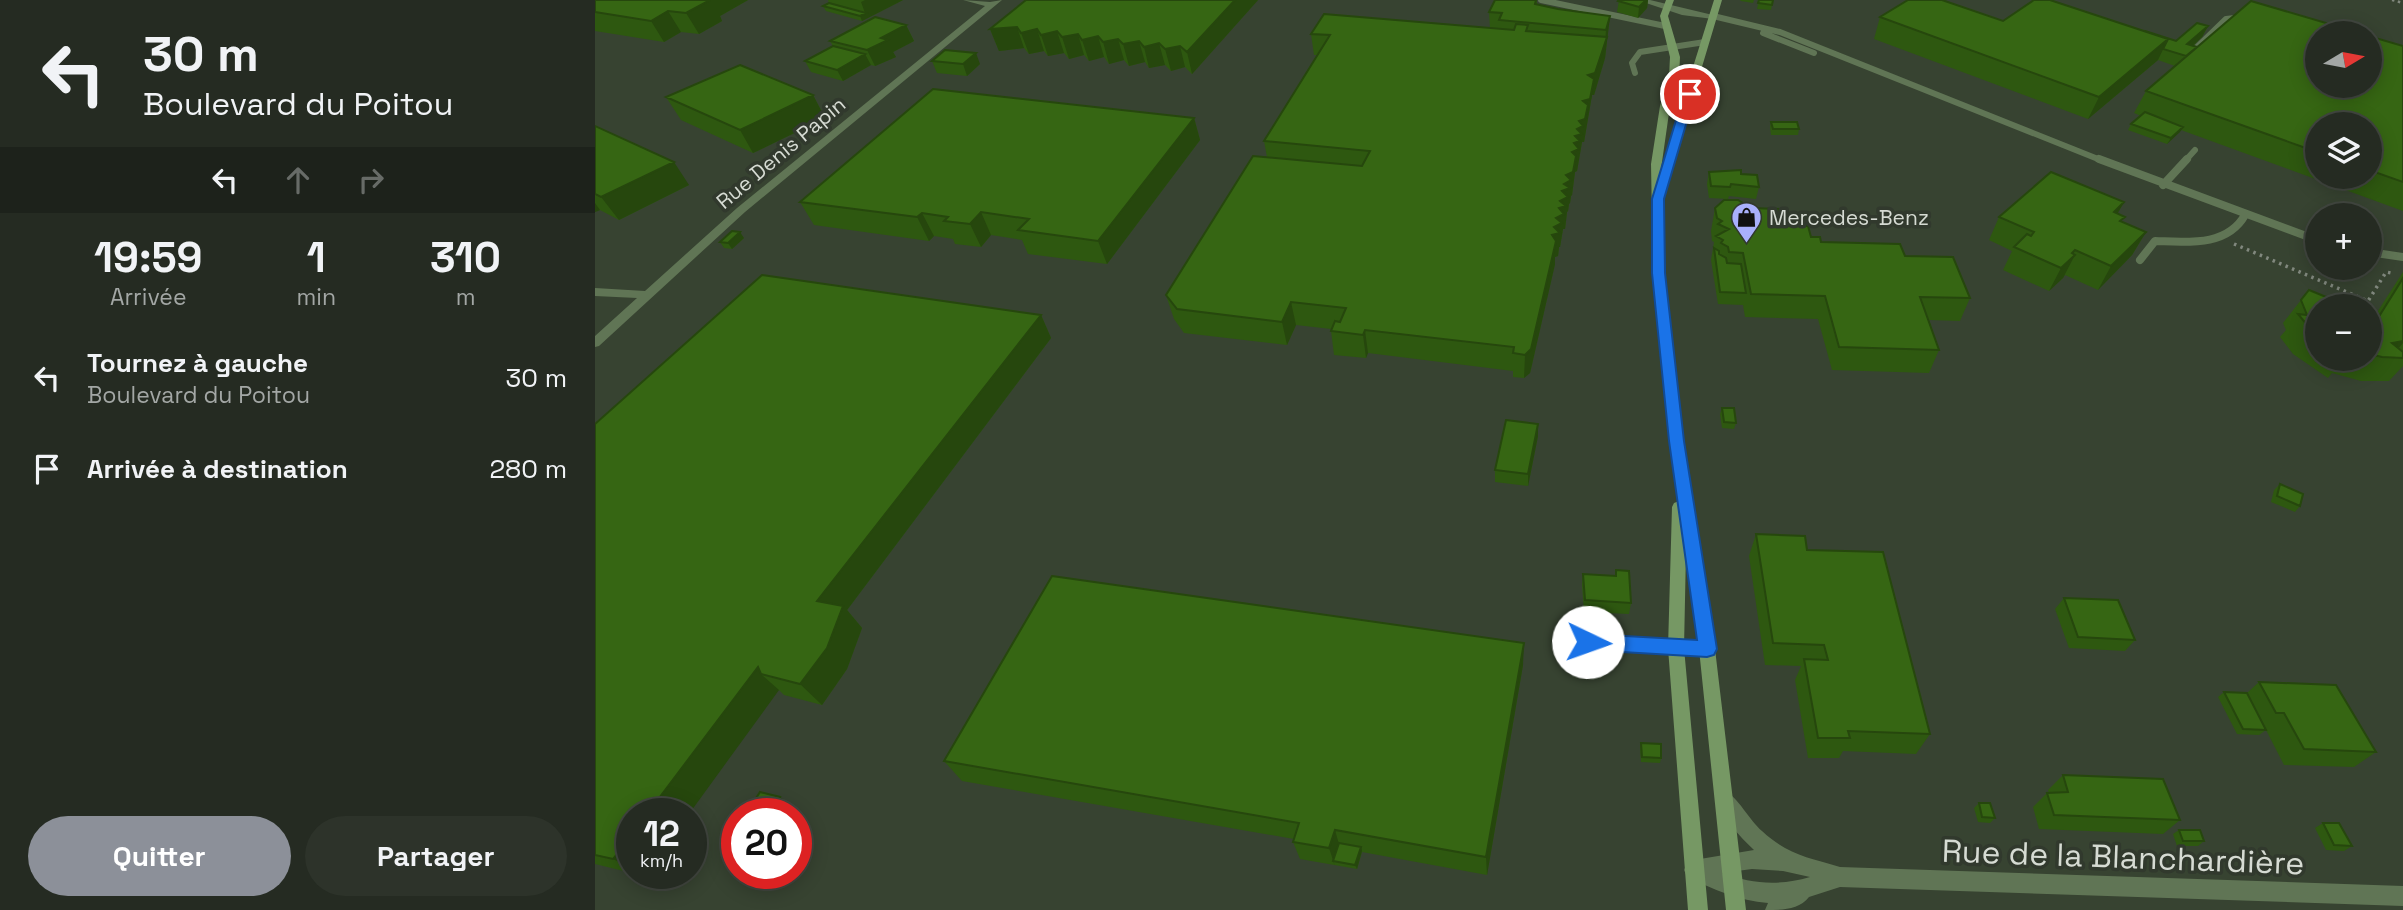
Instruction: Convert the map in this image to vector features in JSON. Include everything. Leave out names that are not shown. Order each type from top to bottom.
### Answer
[{"type":"main road","points":[[1668,4],[1665,26],[1672,47],[1674,77],[1665,106],[1656,164],[1659,273],[1680,467],[1707,649],[1736,910]]},
{"type":"main road","points":[[1658,199],[1714,6]]},
{"type":"main road","points":[[1680,467],[1677,648],[1698,910]]},
{"type":"street","points":[[967,0],[995,2]]},
{"type":"street","points":[[1641,0],[1714,6]]},
{"type":"street","name":"Rue Denis Papin","points":[[595,343],[741,210],[995,2]]},
{"type":"street","points":[[595,292],[645,295]]},
{"type":"street","name":"Rue de la Blanchardière","points":[[1724,799],[1740,824],[1762,846],[1789,861]]},
{"type":"street","name":"Rue de la Blanchardière","points":[[1694,870],[1755,857],[1789,861],[1840,877],[2403,896]]},
{"type":"street","name":"Rue de la Blanchardière","points":[[1694,870],[1734,889],[1763,895],[1813,887]]},
{"type":"street","name":"Rue de la Blanchardière","points":[[1775,910],[1813,887],[1840,877]]},
{"type":"lane","points":[[1541,0],[1665,26]]},
{"type":"lane","points":[[1714,6],[1744,24],[1820,55],[1876,73],[2163,185],[2305,236]]},
{"type":"lane","points":[[2191,53],[2226,19],[2248,17]]},
{"type":"lane","points":[[1635,73],[1632,63],[1640,52],[1705,42]]},
{"type":"lane","points":[[2163,185],[2195,150]]},
{"type":"lane","points":[[2140,260],[2155,241],[2204,241],[2218,237],[2229,233],[2243,222],[2245,215]]},
{"type":"lane","points":[[2382,254],[2403,257]]},
{"type":"lane","points":[[1588,642],[1707,649]]},
{"type":"path","points":[[2392,0],[2403,3]]},
{"type":"path","points":[[2218,237],[2352,294]]},
{"type":"path","points":[[2372,294],[2386,272],[2395,273]]},
{"type":"shaded area","points":[[595,0],[2403,0],[2403,910],[595,910]]},
{"type":"building","points":[[595,0],[710,0],[686,13],[668,11],[651,21],[595,12]]},
{"type":"building","points":[[1026,0],[1235,0],[1187,52],[1180,46],[1165,49],[1159,43],[1144,47],[1139,41],[1123,44],[1118,39],[1103,42],[1098,36],[1082,40],[1078,34],[1062,37],[1057,31],[1041,35],[1037,29],[1021,33],[1017,27],[990,29]]},
{"type":"building","points":[[1495,0],[1536,0],[1535,4],[1558,9],[1610,16],[1606,30],[1499,20],[1502,13],[1489,12]]},
{"type":"building","points":[[1619,0],[1646,0],[1639,7]]},
{"type":"building","points":[[1759,0],[1773,0],[1772,5],[1758,3]]},
{"type":"building","points":[[1908,0],[1942,0],[2003,21],[2034,0],[2050,0],[2168,39],[2099,97],[1880,17]]},
{"type":"building","points":[[2251,1],[2319,21],[2305,21],[2305,98],[2382,98],[2382,40],[2403,46],[2403,182],[2382,175],[2382,112],[2305,112],[2305,148],[2146,91]]},
{"type":"building","points":[[829,3],[866,13],[860,16],[823,6]]},
{"type":"building","points":[[1324,14],[1514,30],[1516,24],[1528,25],[1526,31],[1607,37],[1595,73],[1588,75],[1594,79],[1590,99],[1583,101],[1588,105],[1585,119],[1579,121],[1583,126],[1577,129],[1582,134],[1575,136],[1580,141],[1574,143],[1579,149],[1572,152],[1576,156],[1573,172],[1566,175],[1571,180],[1564,184],[1570,188],[1562,191],[1568,197],[1560,201],[1566,206],[1559,208],[1564,214],[1556,218],[1562,223],[1554,227],[1560,233],[1552,235],[1556,241],[1531,349],[1525,355],[1513,353],[1514,347],[1365,330],[1363,335],[1331,331],[1335,321],[1340,322],[1346,308],[1291,302],[1282,322],[1177,309],[1166,295],[1253,156],[1362,166],[1370,151],[1264,141],[1330,35],[1311,34]]},
{"type":"building","points":[[875,17],[906,25],[881,38],[888,40],[867,50],[830,41]]},
{"type":"building","points":[[2197,23],[2208,26],[2187,44],[2197,47],[2186,56],[2163,49],[2168,39],[2145,31],[2176,41]]},
{"type":"building","points":[[833,46],[865,54],[837,70],[805,61]]},
{"type":"building","points":[[945,50],[976,53],[963,64],[932,61]]},
{"type":"building","points":[[740,65],[813,95],[740,130],[666,97]]},
{"type":"building","points":[[933,89],[1194,118],[1098,241],[1018,230],[1029,219],[981,212],[970,224],[944,221],[948,217],[922,213],[917,217],[800,202]]},
{"type":"building","points":[[2145,112],[2183,127],[2171,138],[2131,124]]},
{"type":"building","points":[[1771,122],[1797,122],[1799,129],[1773,129]]},
{"type":"building","points":[[595,126],[674,162],[601,197],[595,194]]},
{"type":"building","points":[[1741,170],[1741,174],[1757,175],[1759,187],[1731,184],[1730,187],[1711,186],[1709,172]]},
{"type":"building","points":[[2051,172],[2124,202],[2114,212],[2125,217],[2120,221],[2146,232],[2111,266],[2075,250],[2072,253],[2075,255],[2061,268],[2014,247],[2027,234],[2031,236],[2034,232],[1999,217]]},
{"type":"building","points":[[1724,200],[1738,200],[1751,208],[1779,209],[1782,225],[1808,226],[1811,237],[1820,237],[1821,242],[1900,244],[1905,256],[1953,257],[1970,298],[1920,297],[1939,350],[1839,347],[1825,296],[1751,294],[1743,253],[1729,252],[1728,247],[1721,243],[1723,240],[1716,236],[1729,229],[1718,224],[1722,221],[1717,218],[1715,208]]},
{"type":"building","points":[[732,231],[740,232],[728,243],[720,242]]},
{"type":"building","points":[[1714,248],[1726,258],[1727,263],[1741,264],[1746,293],[1720,292]]},
{"type":"building","points":[[762,275],[1041,315],[817,601],[843,606],[827,648],[800,684],[761,674],[758,667],[659,798],[616,798],[616,855],[613,859],[595,855],[595,424]]},
{"type":"building","points":[[2403,278],[2403,341],[2392,343],[2403,352],[2403,358],[2382,357],[2382,312]]},
{"type":"building","points":[[1722,408],[1734,408],[1736,423],[1724,422]]},
{"type":"building","points":[[1506,420],[1538,424],[1528,474],[1495,470]]},
{"type":"building","points":[[2280,484],[2303,494],[2300,506],[2277,496]]},
{"type":"building","points":[[1756,534],[1805,536],[1807,550],[1883,552],[1930,734],[1848,731],[1850,738],[1818,738],[1804,659],[1828,660],[1824,645],[1773,643]]},
{"type":"building","points":[[1616,570],[1629,571],[1631,603],[1585,600],[1583,574],[1616,576]]},
{"type":"building","points":[[1052,576],[1524,643],[1486,857],[1335,830],[1329,848],[1293,842],[1299,823],[944,761]]},
{"type":"building","points":[[2064,598],[2118,600],[2135,640],[2078,637]]},
{"type":"building","points":[[2259,682],[2336,685],[2376,752],[2304,749],[2284,713],[2276,713]]},
{"type":"building","points":[[2224,692],[2247,693],[2266,730],[2243,729]]},
{"type":"building","points":[[1641,743],[1661,744],[1661,758],[1642,757]]},
{"type":"building","points":[[2063,775],[2163,779],[2180,820],[2054,815],[2047,793],[2068,792]]},
{"type":"building","points":[[760,792],[780,797],[779,798],[756,798]]},
{"type":"building","points":[[1979,803],[1990,803],[1995,818],[1982,817]]},
{"type":"building","points":[[2323,823],[2339,823],[2352,846],[2334,845]]},
{"type":"building","points":[[2179,830],[2200,830],[2204,841],[2183,841]]},
{"type":"building","points":[[1339,843],[1361,847],[1355,865],[1333,861]]},
{"type":"place","name":"Mercedes-Benz","points":[[1746,245]]},
{"type":"route","points":[[1588,642],[1707,649],[1667,364],[1659,273],[1658,199],[1690,94]]}]
